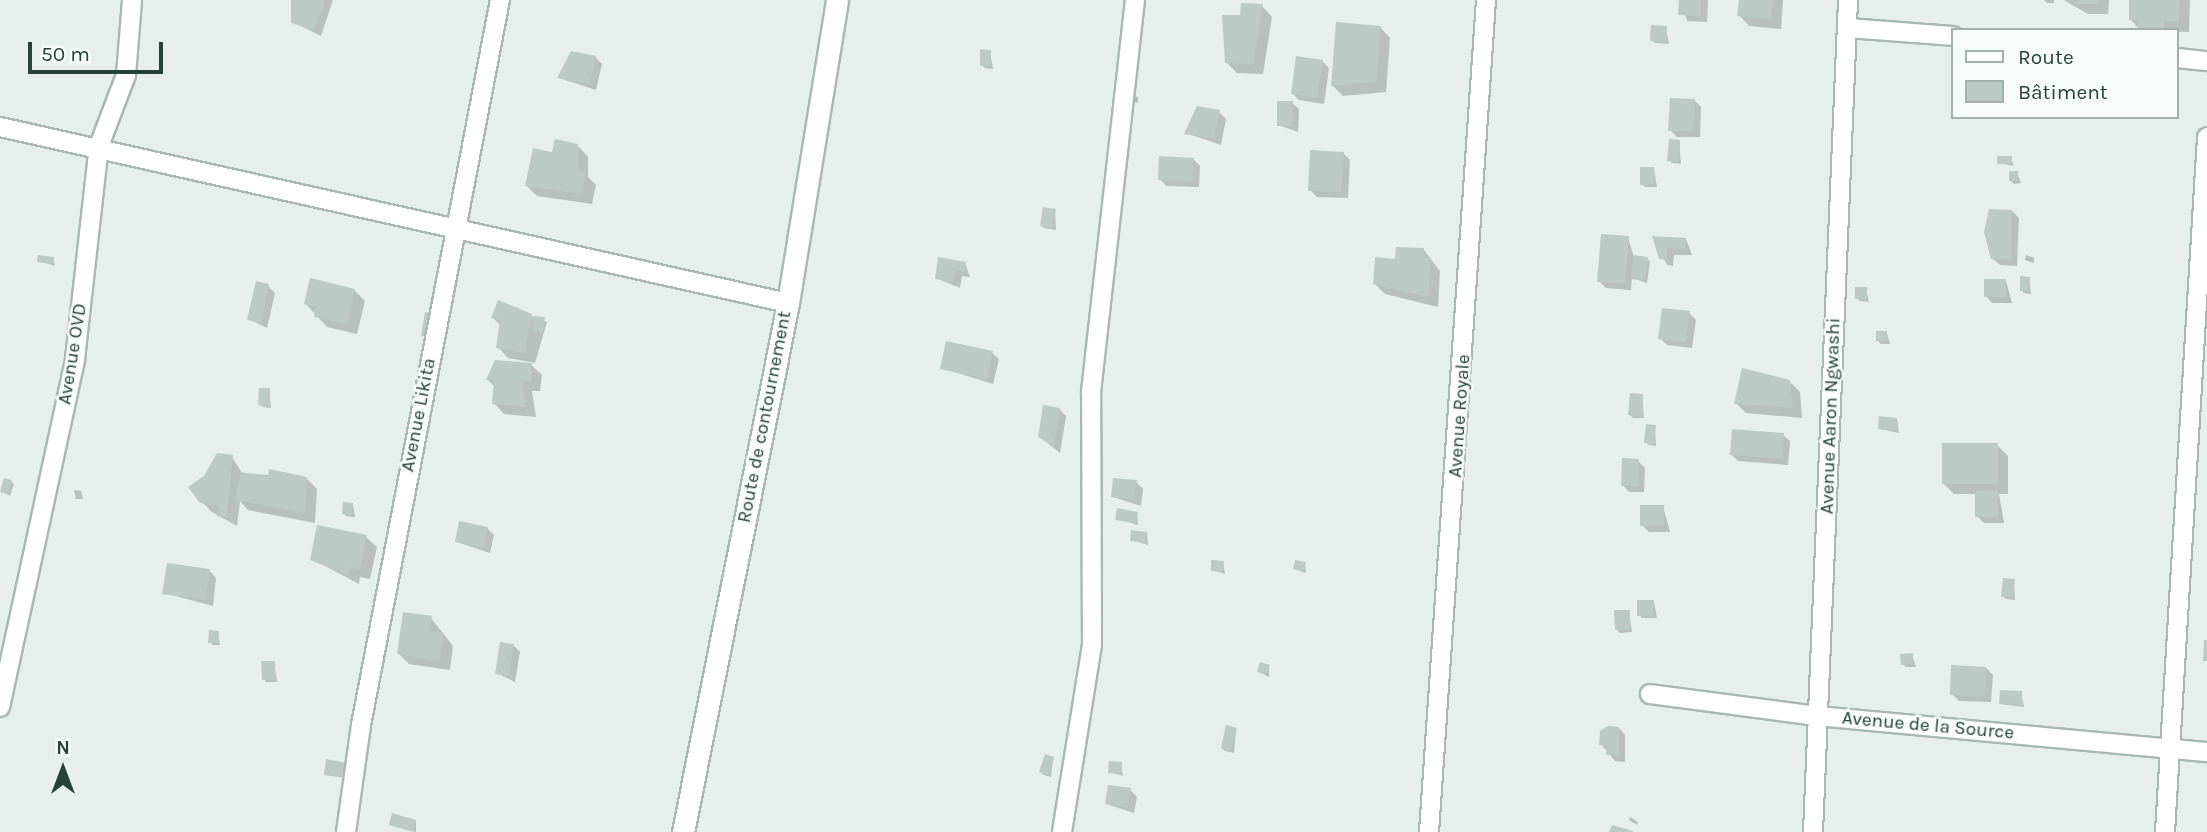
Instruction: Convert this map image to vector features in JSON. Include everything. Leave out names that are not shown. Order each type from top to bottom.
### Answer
[{"type":"street","name":"Avenue OVD","points":[[0,707],[75,359],[99,146],[126,75],[132,0]]},
{"type":"street","name":"Avenue Likita","points":[[346,832],[363,711],[500,0]]},
{"type":"street","name":"Route de contournement","points":[[682,832],[788,303],[837,0]]},
{"type":"street","points":[[1062,832],[1092,645],[1091,391],[1135,0]]},
{"type":"street","name":"Avenue Royale","points":[[1429,832],[1486,0]]},
{"type":"street","name":"Avenue Aaron Ngwashi","points":[[1813,832],[1848,0]]},
{"type":"street","points":[[1847,28],[1952,36]]},
{"type":"street","points":[[2179,58],[2207,61]]},
{"type":"street","points":[[0,127],[99,146],[788,303]]},
{"type":"street","points":[[2165,832],[2207,137]]},
{"type":"street","name":"Avenue de la Source","points":[[1650,694],[1818,716],[2207,752]]},
{"type":"building","points":[[291,0],[325,0],[314,30],[291,23]]},
{"type":"building","points":[[1679,0],[1701,0],[1701,16],[1678,15]]},
{"type":"building","points":[[1739,0],[1773,0],[1771,19],[1737,16]]},
{"type":"building","points":[[2076,0],[2099,0],[2098,4],[2076,4]]},
{"type":"building","points":[[2129,0],[2180,0],[2179,22],[2164,21],[2164,28],[2137,28],[2138,20],[2129,20]]},
{"type":"building","points":[[1241,3],[1263,4],[1253,65],[1225,63],[1222,15],[1240,15]]},
{"type":"building","points":[[1336,22],[1381,26],[1376,82],[1331,86]]},
{"type":"building","points":[[1651,25],[1667,26],[1667,42],[1650,41]]},
{"type":"building","points":[[980,49],[991,50],[991,66],[980,66]]},
{"type":"building","points":[[571,51],[596,56],[590,84],[557,78]]},
{"type":"building","points":[[1296,56],[1323,60],[1317,98],[1291,94]]},
{"type":"building","points":[[1670,98],[1695,99],[1694,131],[1668,131]]},
{"type":"building","points":[[1277,101],[1293,101],[1292,126],[1277,126]]},
{"type":"building","points":[[1197,106],[1220,110],[1214,139],[1184,134]]},
{"type":"building","points":[[555,139],[578,144],[578,171],[586,173],[581,194],[525,186],[533,148],[552,152]]},
{"type":"building","points":[[1669,139],[1680,140],[1679,162],[1667,161]]},
{"type":"building","points":[[1310,150],[1344,152],[1341,192],[1308,191]]},
{"type":"building","points":[[1159,156],[1194,158],[1193,181],[1158,180]]},
{"type":"building","points":[[1997,156],[2012,156],[2012,164],[1997,164]]},
{"type":"building","points":[[1640,167],[1654,167],[1655,184],[1640,185]]},
{"type":"building","points":[[2009,171],[2018,171],[2018,181],[2009,181]]},
{"type":"building","points":[[1043,207],[1056,209],[1053,228],[1040,226]]},
{"type":"building","points":[[1989,209],[2012,210],[2011,260],[1991,259],[1984,232]]},
{"type":"building","points":[[1601,234],[1629,236],[1625,284],[1597,282]]},
{"type":"building","points":[[1652,236],[1686,238],[1686,249],[1667,248],[1667,260],[1659,259]]},
{"type":"building","points":[[1396,247],[1424,248],[1424,258],[1431,258],[1428,297],[1373,284],[1375,257],[1395,259]]},
{"type":"building","points":[[38,255],[54,257],[53,264],[37,262]]},
{"type":"building","points":[[1633,255],[1648,257],[1645,281],[1631,279]]},
{"type":"building","points":[[938,257],[966,262],[964,272],[955,270],[953,282],[935,279]]},
{"type":"building","points":[[2020,276],[2030,277],[2029,291],[2020,291]]},
{"type":"building","points":[[310,278],[355,289],[347,324],[314,317],[316,307],[304,304]]},
{"type":"building","points":[[1984,279],[2006,279],[2006,297],[1984,297]]},
{"type":"building","points":[[256,281],[269,284],[261,323],[247,320]]},
{"type":"building","points":[[1855,287],[1867,287],[1867,299],[1855,299]]},
{"type":"building","points":[[498,300],[532,314],[525,353],[496,348],[500,320],[491,318]]},
{"type":"building","points":[[1662,308],[1690,311],[1686,342],[1658,339]]},
{"type":"building","points":[[425,312],[438,314],[434,338],[421,336]]},
{"type":"building","points":[[534,316],[545,317],[543,332],[532,331]]},
{"type":"building","points":[[1876,331],[1887,331],[1887,341],[1876,341]]},
{"type":"building","points":[[946,341],[993,351],[987,379],[940,369]]},
{"type":"building","points":[[495,360],[532,363],[531,382],[522,381],[526,407],[492,404],[494,381],[486,380]]},
{"type":"building","points":[[1742,368],[1790,380],[1793,408],[1734,404]]},
{"type":"building","points":[[259,388],[270,388],[269,406],[258,405]]},
{"type":"building","points":[[1630,393],[1643,394],[1642,416],[1628,415]]},
{"type":"building","points":[[1043,405],[1060,408],[1054,447],[1038,437]]},
{"type":"building","points":[[1879,416],[1897,418],[1897,431],[1878,429]]},
{"type":"building","points":[[1646,424],[1656,425],[1654,444],[1644,443]]},
{"type":"building","points":[[1732,429],[1784,433],[1782,459],[1730,455]]},
{"type":"building","points":[[1942,443],[1998,443],[1998,484],[1942,484]]},
{"type":"building","points":[[217,453],[233,455],[227,517],[217,516],[219,506],[200,503],[188,487],[204,476]]},
{"type":"building","points":[[1622,458],[1639,459],[1638,486],[1621,486]]},
{"type":"building","points":[[269,469],[307,477],[305,513],[235,500],[241,472],[268,477]]},
{"type":"building","points":[[4,478],[12,480],[8,494],[0,492]]},
{"type":"building","points":[[1113,478],[1137,480],[1134,500],[1111,497]]},
{"type":"building","points":[[1998,490],[1998,517],[1975,517],[1975,491]]},
{"type":"building","points":[[343,502],[353,503],[352,515],[342,514]]},
{"type":"building","points":[[1640,505],[1664,505],[1664,526],[1640,526]]},
{"type":"building","points":[[1117,508],[1138,512],[1136,523],[1115,520]]},
{"type":"building","points":[[459,521],[488,527],[484,548],[455,542]]},
{"type":"building","points":[[317,525],[367,535],[360,569],[350,567],[348,575],[310,560]]},
{"type":"building","points":[[1131,530],[1147,532],[1146,543],[1130,541]]},
{"type":"building","points":[[1211,560],[1224,561],[1223,572],[1211,571]]},
{"type":"building","points":[[1295,560],[1306,562],[1304,572],[1293,569]]},
{"type":"building","points":[[167,563],[210,569],[206,600],[162,594]]},
{"type":"building","points":[[2003,578],[2015,579],[2013,598],[2001,597]]},
{"type":"building","points":[[1637,600],[1654,600],[1654,616],[1637,616]]},
{"type":"building","points":[[1614,610],[1630,610],[1630,630],[1615,630]]},
{"type":"building","points":[[403,612],[432,616],[429,631],[444,633],[439,661],[397,654]]},
{"type":"building","points":[[209,630],[219,631],[218,643],[208,643]]},
{"type":"building","points":[[2204,640],[2207,640],[2207,661],[2203,661]]},
{"type":"building","points":[[500,642],[514,644],[509,676],[495,674]]},
{"type":"building","points":[[1913,653],[1913,664],[1901,665],[1900,654]]},
{"type":"building","points":[[261,661],[275,661],[275,680],[262,680]]},
{"type":"building","points":[[1260,662],[1270,665],[1266,675],[1257,672]]},
{"type":"building","points":[[1951,665],[1986,667],[1985,696],[1950,695]]},
{"type":"building","points":[[2000,690],[2022,691],[2022,705],[1999,704]]},
{"type":"building","points":[[1226,725],[1237,728],[1231,751],[1221,748]]},
{"type":"building","points":[[1608,726],[1619,727],[1619,756],[1606,755],[1607,745],[1599,745],[1600,731]]},
{"type":"building","points":[[1045,754],[1054,757],[1048,775],[1039,772]]},
{"type":"building","points":[[326,759],[347,763],[345,778],[324,775]]},
{"type":"building","points":[[1109,761],[1122,762],[1121,774],[1108,773]]},
{"type":"building","points":[[1108,785],[1131,788],[1128,808],[1105,804]]},
{"type":"building","points":[[392,813],[416,820],[413,832],[389,825]]},
{"type":"building","points":[[1612,825],[1633,831],[1633,832],[1609,832]]}]
